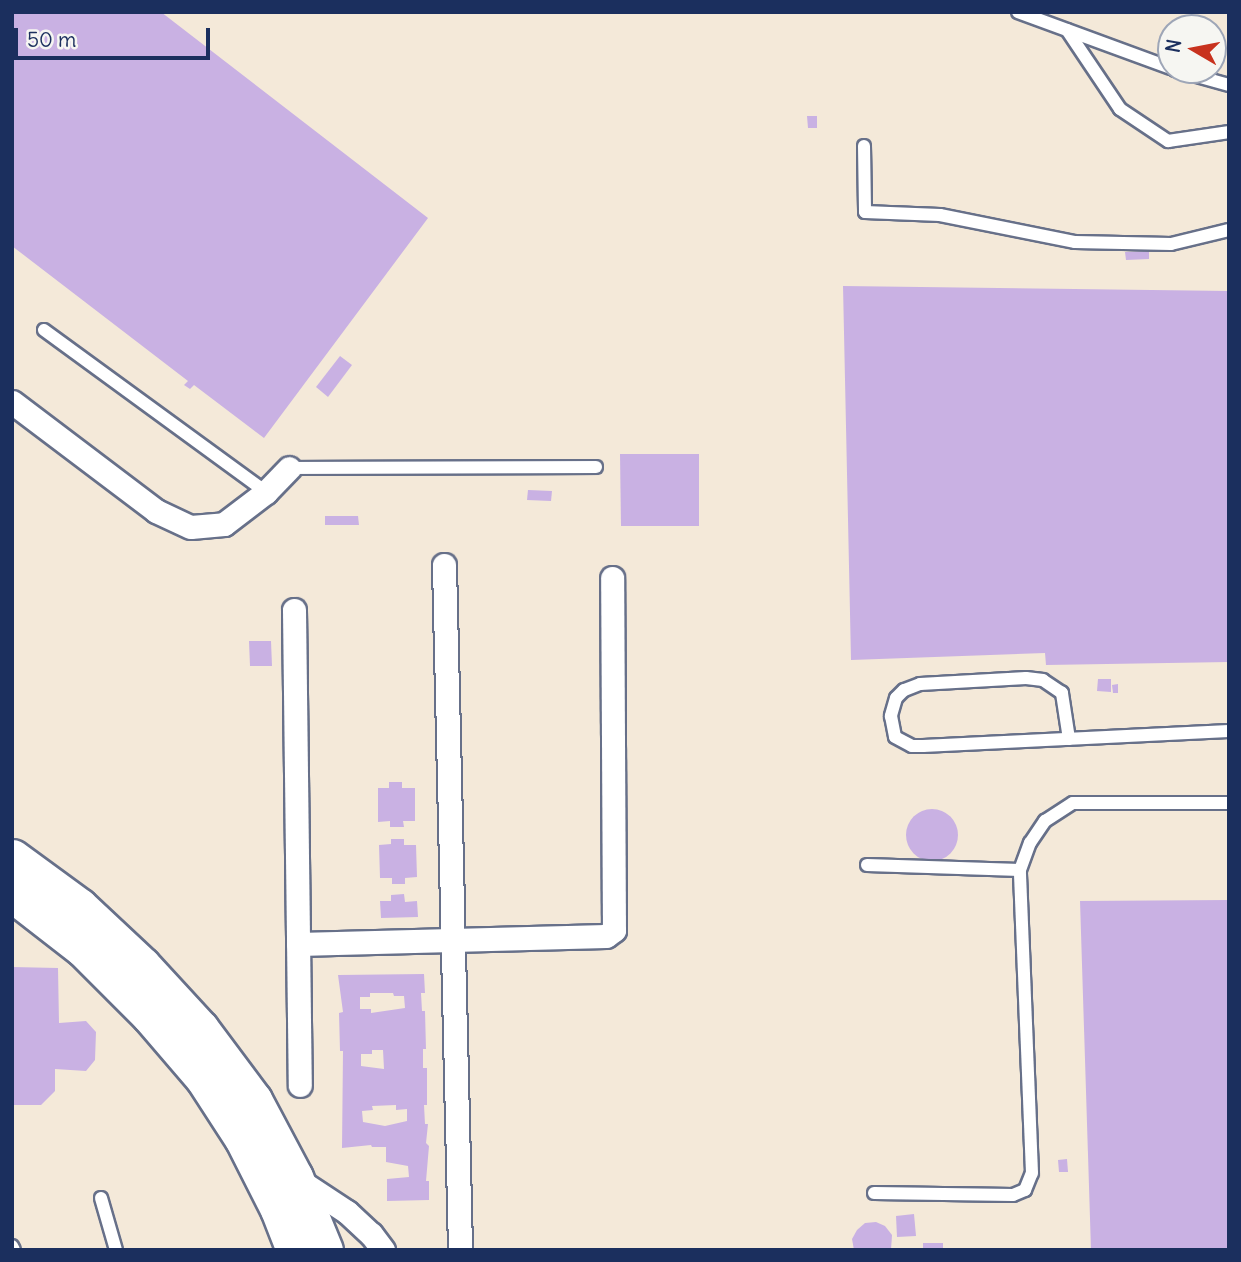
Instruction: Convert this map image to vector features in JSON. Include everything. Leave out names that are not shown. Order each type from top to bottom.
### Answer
[{"type":"main road","points":[[12,858],[88,916],[142,966],[200,1029],[253,1100],[294,1177],[324,1250]]},
{"type":"main road","points":[[12,893],[83,948],[150,1015],[204,1078],[243,1138],[279,1209],[295,1250]]},
{"type":"street","points":[[12,402],[156,511],[191,527],[224,524],[266,492],[289,468]]},
{"type":"street","points":[[444,565],[460,1250]]},
{"type":"street","points":[[298,944],[606,936],[614,930],[612,578]]},
{"type":"street","points":[[295,610],[300,1085]]},
{"type":"street","points":[[294,1177],[347,1212],[371,1234],[383,1250]]},
{"type":"lane","points":[[1018,12],[1157,63]]},
{"type":"lane","points":[[1067,30],[1120,109],[1168,141],[1229,132]]},
{"type":"lane","points":[[864,146],[865,212],[940,215],[1075,242],[1171,244],[1229,230]]},
{"type":"lane","points":[[44,330],[266,492]]},
{"type":"lane","points":[[289,468],[596,467]]},
{"type":"lane","points":[[1069,739],[1062,693],[1043,680],[1026,678],[920,684],[904,690],[897,698],[891,716],[895,737],[912,746],[1069,739],[1229,731]]},
{"type":"lane","points":[[874,1193],[1013,1195],[1026,1190],[1031,1173],[1020,870],[1030,842],[1045,821],[1073,803],[1229,803]]},
{"type":"lane","points":[[867,865],[1020,870]]},
{"type":"lane","points":[[101,1198],[116,1250]]},
{"type":"building","points":[[12,12],[161,12],[428,218],[264,438],[194,385],[190,389],[184,385],[188,381],[12,246]]},
{"type":"building","points":[[807,116],[817,116],[817,128],[808,128]]},
{"type":"building","points":[[1149,251],[1149,259],[1126,260],[1125,252]]},
{"type":"building","points":[[843,286],[1229,291],[1229,662],[1046,665],[1045,653],[851,660]]},
{"type":"building","points":[[340,356],[352,365],[328,397],[316,387]]},
{"type":"building","points":[[620,454],[699,454],[699,526],[621,526]]},
{"type":"building","points":[[528,490],[552,491],[551,501],[527,500]]},
{"type":"building","points":[[325,516],[358,516],[359,525],[325,525]]},
{"type":"building","points":[[249,641],[271,641],[272,666],[250,666]]},
{"type":"building","points":[[1098,679],[1111,679],[1111,692],[1097,691]]},
{"type":"building","points":[[1118,684],[1118,693],[1113,693],[1112,685]]},
{"type":"building","points":[[389,782],[402,782],[402,788],[415,788],[415,821],[403,821],[404,827],[390,827],[390,821],[378,822],[378,788],[389,788]]},
{"type":"building","points":[[932,809],[942,811],[950,817],[956,825],[956,845],[950,853],[942,859],[932,861],[922,859],[914,853],[908,845],[906,835],[908,825],[914,817],[922,811]]},
{"type":"building","points":[[391,839],[404,839],[404,845],[416,845],[417,877],[405,878],[405,884],[392,884],[392,878],[380,878],[379,845],[391,844]]},
{"type":"building","points":[[404,894],[405,902],[417,901],[418,917],[381,918],[380,901],[391,901],[391,895]]},
{"type":"building","points":[[1229,900],[1229,1250],[1091,1250],[1080,901]]},
{"type":"building","points":[[12,967],[58,968],[59,1023],[86,1021],[96,1032],[95,1060],[86,1071],[55,1069],[55,1091],[41,1105],[12,1105]]},
{"type":"building","points":[[424,974],[425,993],[421,993],[422,1011],[425,1011],[426,1049],[423,1049],[423,1068],[427,1068],[427,1105],[424,1105],[425,1124],[428,1124],[426,1181],[429,1181],[429,1200],[387,1201],[387,1179],[409,1177],[408,1166],[386,1162],[386,1147],[371,1145],[342,1148],[343,1051],[340,1051],[339,1013],[343,1012],[338,975]],"holes":[[[370,993],[404,996],[405,1008],[371,1013],[371,1009],[360,1009],[360,997],[370,997]],[[372,1050],[383,1050],[384,1069],[361,1066],[361,1054],[372,1054]],[[396,1105],[396,1110],[407,1109],[407,1121],[385,1126],[363,1122],[362,1111],[373,1110],[372,1106]]]},
{"type":"building","points":[[1067,1159],[1068,1172],[1059,1172],[1058,1160]]},
{"type":"building","points":[[914,1214],[916,1236],[897,1237],[896,1216]]},
{"type":"building","points":[[876,1222],[885,1226],[892,1235],[891,1250],[854,1250],[852,1239],[857,1230],[865,1223]]},
{"type":"building","points":[[923,1243],[943,1243],[943,1250],[923,1250]]}]
